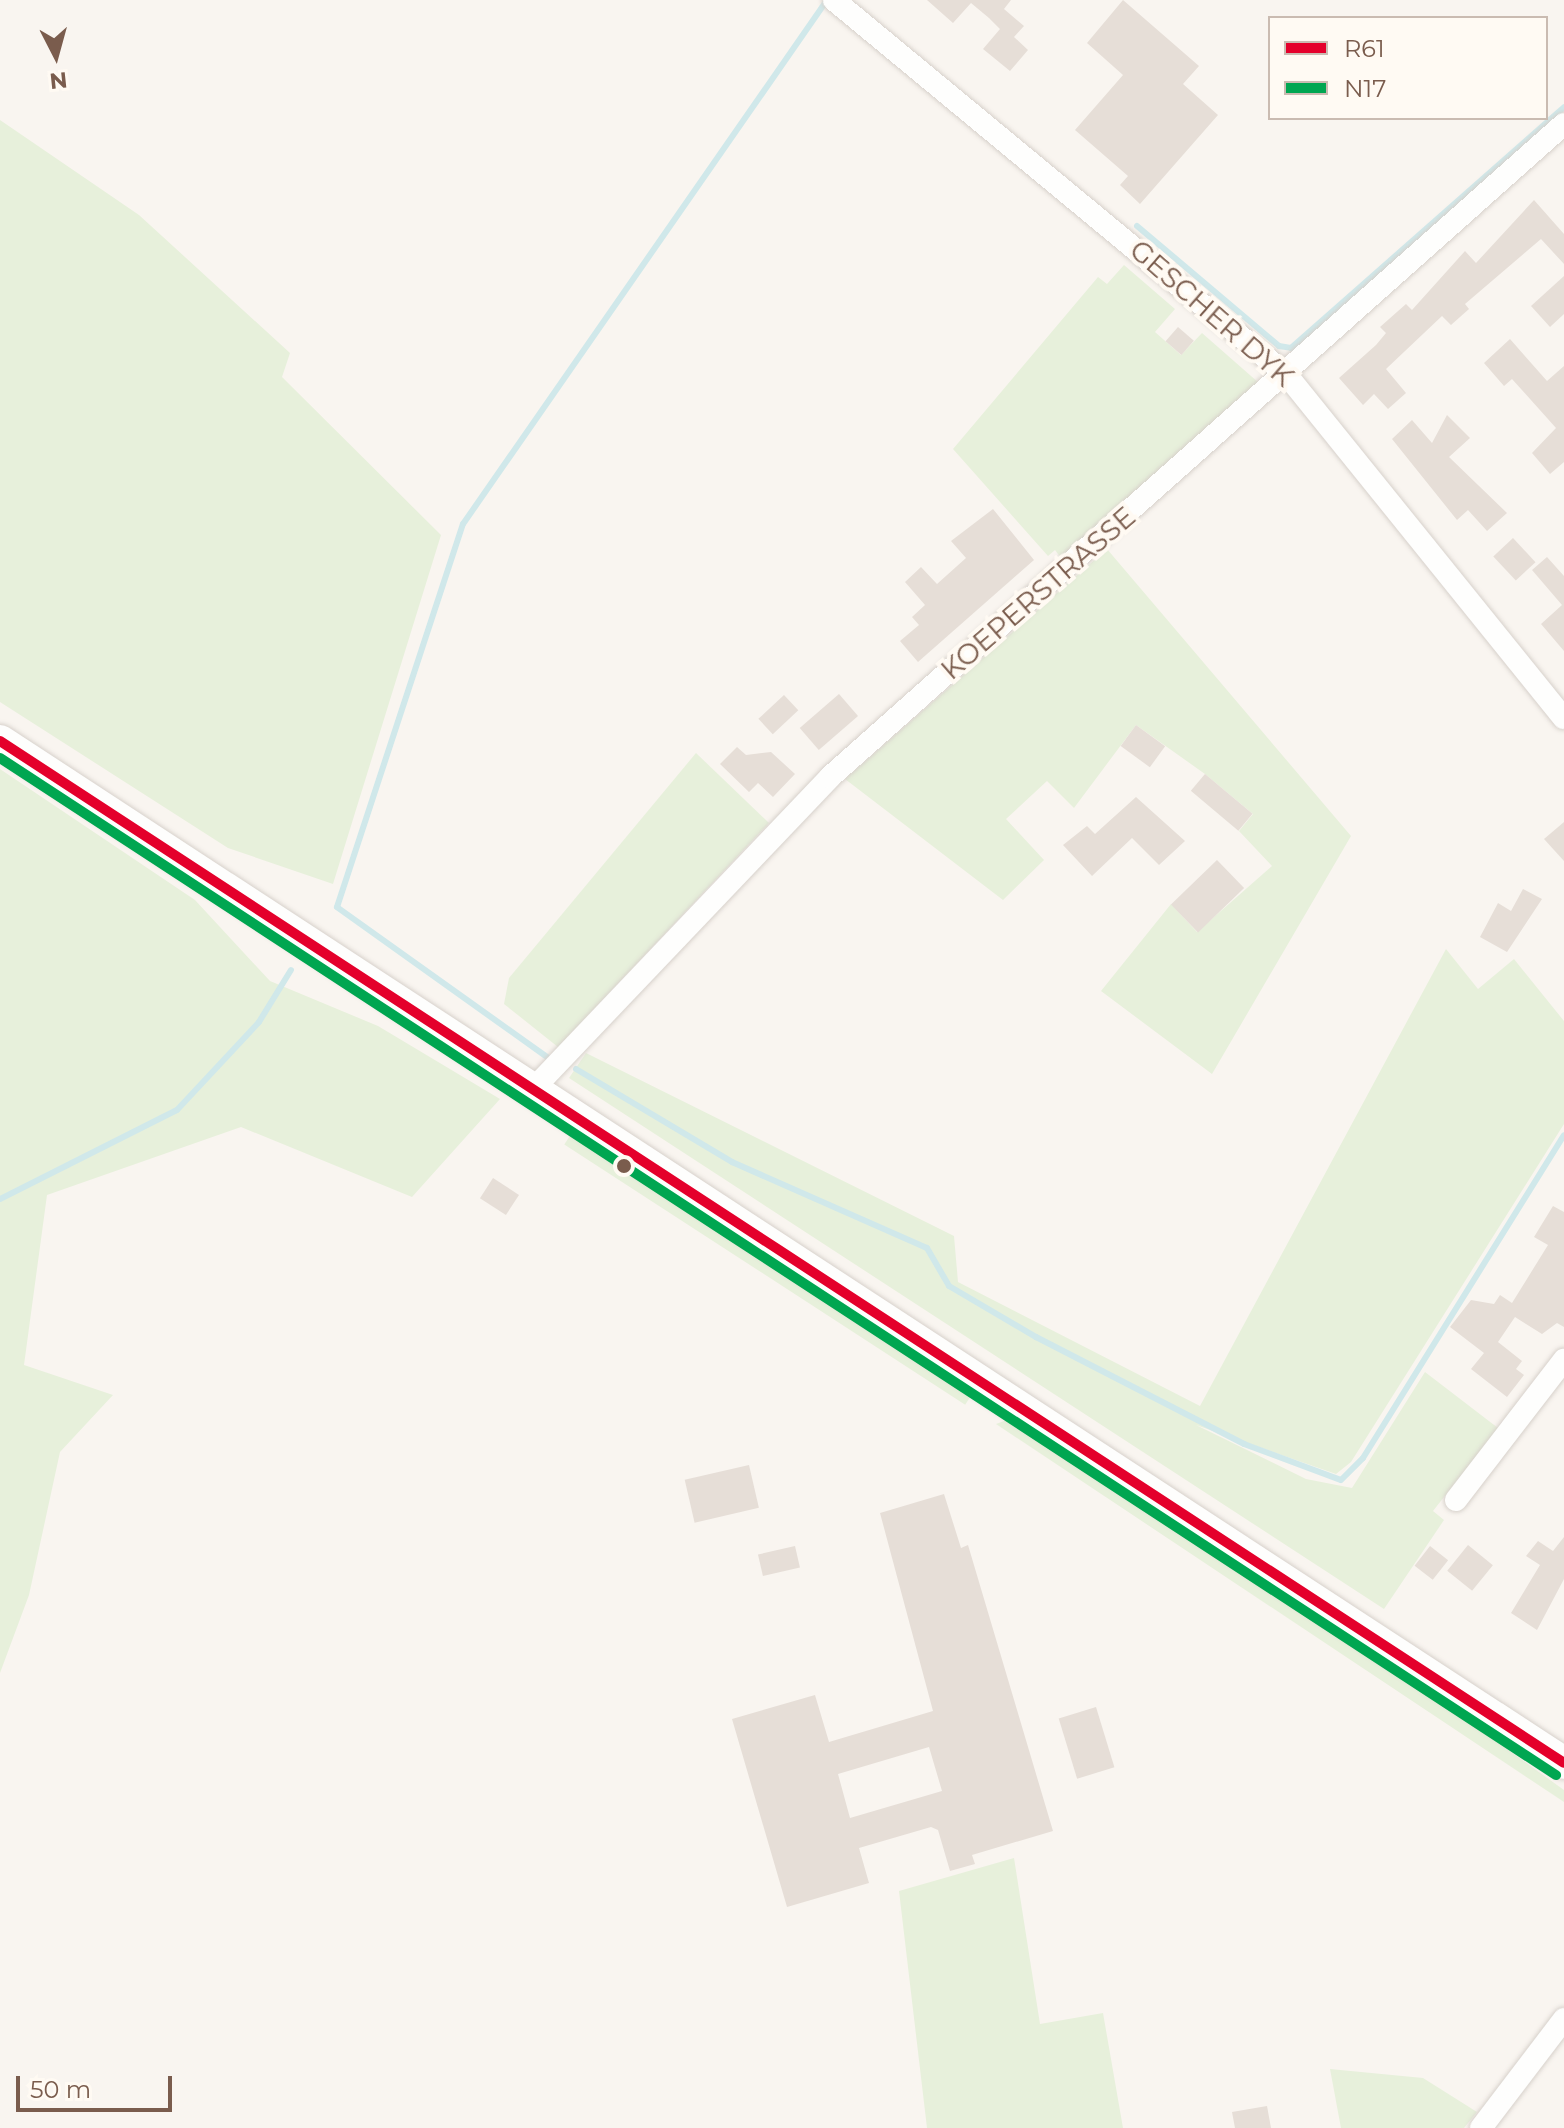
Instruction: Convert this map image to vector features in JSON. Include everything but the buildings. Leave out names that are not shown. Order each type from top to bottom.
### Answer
[{"type":"main road","points":[[0,741],[535,1087],[1564,1763]]},
{"type":"street","name":"GESCHER DYK","points":[[834,0],[1286,374],[1564,718]]},
{"type":"street","name":"KOEPERSTRASSE","points":[[535,1087],[830,777],[1564,124]]},
{"type":"street","points":[[1456,1500],[1564,1362]]},
{"type":"street","points":[[1481,2128],[1564,2019]]},
{"type":"green space","points":[[0,120],[139,215],[290,353],[282,377],[441,535],[333,884],[228,848],[0,702]]},
{"type":"green space","points":[[1124,265],[1175,309],[1155,332],[1181,355],[1202,333],[1259,383],[1061,558],[1055,550],[1048,556],[953,449],[1098,277],[1107,284]]},
{"type":"green space","points":[[1107,549],[1351,836],[1212,1074],[1101,991],[1171,904],[1197,932],[1272,866],[1239,831],[1253,814],[1205,774],[1136,725],[1074,808],[1047,781],[1006,819],[1044,860],[1003,900],[845,779]]},
{"type":"green space","points":[[696,753],[769,823],[558,1047],[504,1004],[509,978]]},
{"type":"green space","points":[[0,769],[195,900],[270,981],[378,1026],[500,1099],[412,1197],[241,1127],[47,1195],[24,1365],[113,1395],[60,1452],[29,1595],[0,1673]]},
{"type":"green space","points":[[1446,949],[1478,989],[1514,959],[1564,1021],[1564,1124],[1351,1462],[1336,1474],[1196,1425],[1306,1479],[1352,1488],[1425,1372],[1498,1428],[1433,1511],[1444,1520],[1384,1609],[569,1078],[586,1053],[954,1236],[958,1282],[1200,1406]]},
{"type":"green space","points":[[573,1131],[974,1391],[965,1405],[564,1144]]},
{"type":"green space","points":[[1012,1418],[1395,1669],[1564,1790],[1564,1802],[996,1424]]},
{"type":"green space","points":[[1014,1858],[1040,2024],[1103,2013],[1123,2128],[927,2128],[899,1891]]},
{"type":"green space","points":[[1330,2069],[1423,2078],[1477,2112],[1464,2128],[1341,2128]]},
{"type":"waterway","points":[[547,1057],[337,907],[463,524],[827,0]]},
{"type":"waterway","points":[[1137,226],[1279,346],[1291,348],[1564,107]]},
{"type":"waterway","points":[[0,1199],[177,1110],[259,1022],[291,970]]},
{"type":"waterway","points":[[576,1069],[732,1162],[927,1248],[949,1286],[1036,1337],[1244,1444],[1341,1480],[1363,1458],[1564,1135]]},
{"type":"transit line","name":"R61","points":[[0,741],[1564,1763]]},
{"type":"transit line","name":"N17","points":[[0,758],[1556,1775]]}]
